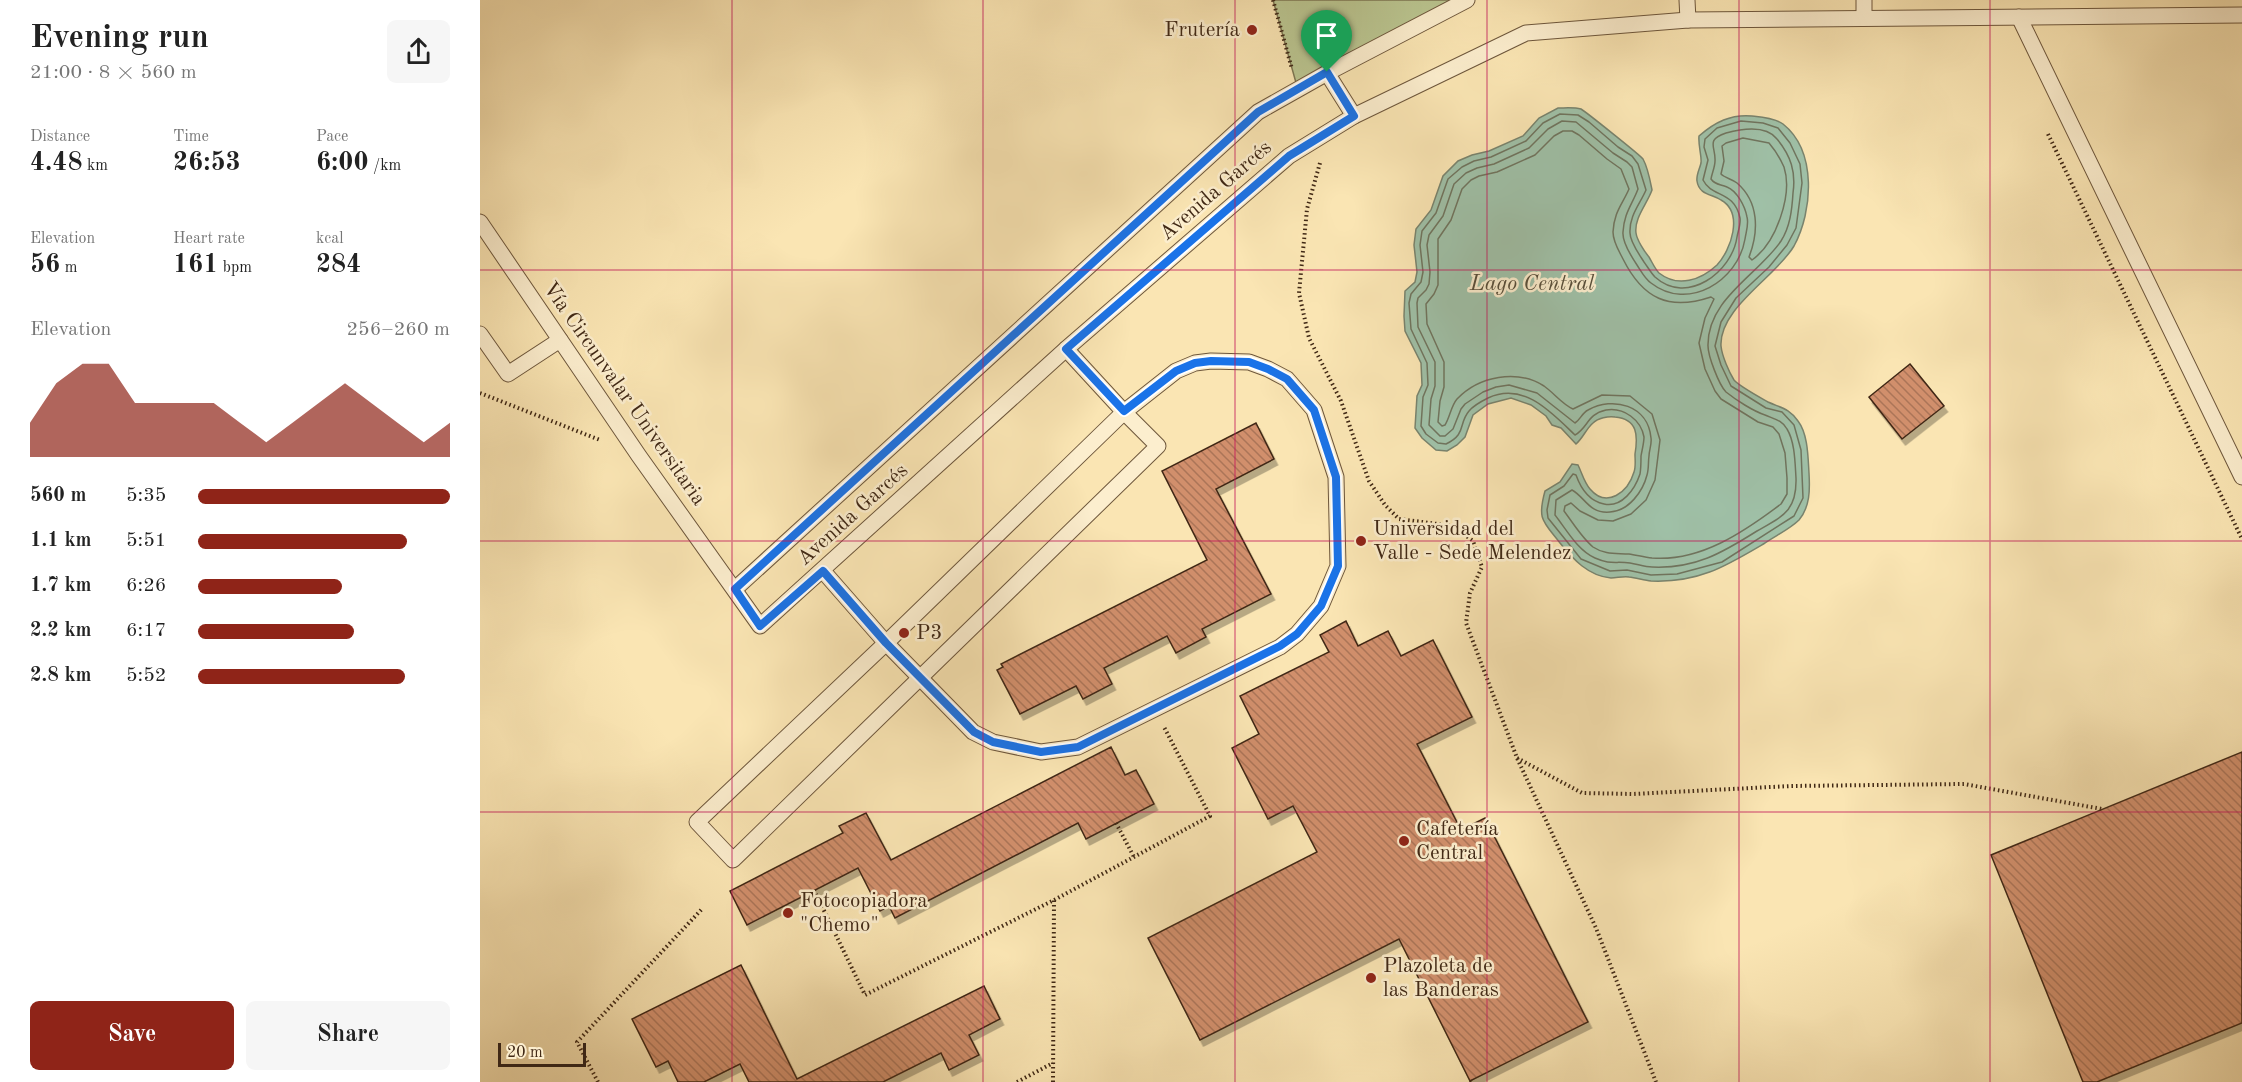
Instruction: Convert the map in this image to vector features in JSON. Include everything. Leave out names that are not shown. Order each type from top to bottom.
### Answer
[{"type":"lane","name":"Avenida Garcés","points":[[735,589],[1258,112],[1327,72],[1467,0]]},
{"type":"lane","points":[[1687,0],[1688,20]]},
{"type":"lane","points":[[1864,0],[1864,17]]},
{"type":"lane","name":"Avenida Garcés","points":[[760,626],[1066,349],[1289,156],[1354,116],[1526,33],[1688,20],[2242,15]]},
{"type":"lane","points":[[2019,17],[2242,477]]},
{"type":"lane","points":[[1327,72],[1354,116]]},
{"type":"lane","name":"Vía Circunvalar Universitaria","points":[[480,222],[639,456],[760,626]]},
{"type":"lane","points":[[480,334],[508,374],[560,340]]},
{"type":"lane","points":[[823,571],[886,643],[922,678],[974,732],[993,742],[1041,752],[1078,747],[1280,646],[1297,634],[1321,606],[1338,566],[1336,477],[1314,410],[1287,379],[1249,362],[1195,363],[1176,371],[1124,411],[886,643],[697,822],[733,860],[922,678],[1158,446],[1124,411],[1066,349]]},
{"type":"path","points":[[1273,0],[1298,90]]},
{"type":"path","points":[[2043,124],[2242,539]]},
{"type":"path","points":[[1326,133],[1325,152],[1317,170],[1307,209],[1299,293],[1309,338],[1341,401],[1369,480],[1385,505],[1399,519],[1453,525],[1473,541],[1482,567],[1470,593],[1466,623],[1517,758],[1596,928],[1656,1082]]},
{"type":"path","points":[[480,393],[639,456]]},
{"type":"path","points":[[814,890],[865,995],[1054,900],[1210,816],[1155,710]]},
{"type":"path","points":[[1517,758],[1582,793],[1633,794],[1791,786],[1964,784],[2102,809]]},
{"type":"path","points":[[1116,823],[1134,857]]},
{"type":"path","points":[[1053,1082],[1054,900]]},
{"type":"path","points":[[598,1082],[578,1042],[702,909]]},
{"type":"path","points":[[1017,1082],[1053,1063]]},
{"type":"shaded area","points":[[1273,0],[1467,0],[1298,90]]},
{"type":"water","name":"Lago Central","points":[[1558,108],[1581,109],[1643,159],[1652,190],[1637,222],[1637,236],[1659,273],[1674,280],[1697,278],[1711,270],[1727,250],[1733,232],[1734,222],[1728,206],[1721,200],[1703,192],[1698,186],[1697,176],[1701,163],[1699,136],[1717,123],[1730,118],[1760,117],[1783,124],[1794,136],[1802,150],[1806,165],[1808,199],[1800,232],[1786,258],[1738,306],[1723,332],[1721,346],[1734,380],[1760,398],[1788,411],[1801,426],[1806,439],[1808,460],[1807,504],[1799,520],[1787,529],[1724,566],[1698,576],[1668,581],[1603,577],[1582,566],[1570,555],[1543,520],[1542,508],[1545,491],[1560,482],[1572,464],[1578,465],[1590,489],[1603,498],[1616,496],[1627,486],[1635,470],[1636,435],[1632,425],[1623,418],[1612,417],[1598,420],[1576,444],[1561,428],[1552,425],[1546,416],[1531,405],[1511,398],[1488,404],[1473,415],[1465,437],[1447,451],[1436,450],[1422,438],[1415,428],[1417,396],[1422,385],[1421,363],[1405,331],[1404,316],[1405,291],[1415,282],[1417,272],[1414,245],[1416,229],[1431,210],[1443,176],[1458,161],[1523,136],[1539,118]]},
{"type":"building","points":[[1910,364],[1944,406],[1902,439],[1869,397]]},
{"type":"building","points":[[1256,423],[1274,459],[1216,489],[1271,594],[1202,629],[1206,637],[1176,653],[1167,636],[1104,668],[1112,684],[1083,699],[1076,686],[1020,714],[997,670],[1003,667],[1001,664],[1207,560],[1162,471]]},
{"type":"building","name":"Cafetería Central","points":[[1346,621],[1358,646],[1388,631],[1401,656],[1433,640],[1472,717],[1417,744],[1461,830],[1485,818],[1588,1022],[1470,1081],[1399,939],[1200,1040],[1148,938],[1317,852],[1293,806],[1268,819],[1232,748],[1259,734],[1240,696],[1329,652],[1320,635]]},
{"type":"building","points":[[1111,747],[1125,775],[1136,770],[1154,804],[1086,839],[1078,823],[895,918],[889,906],[880,911],[858,868],[747,925],[730,891],[843,833],[839,826],[866,813],[891,860]]},
{"type":"building","points":[[2242,752],[2242,1023],[2097,1082],[2083,1082],[1991,855]]},
{"type":"building","points":[[741,965],[797,1079],[984,986],[1000,1019],[969,1035],[979,1055],[949,1070],[941,1053],[883,1082],[749,1082],[740,1064],[704,1082],[678,1082],[668,1061],[656,1067],[632,1019]]},
{"type":"place","name":"Frutería","points":[[1252,30]]},
{"type":"place","name":"Universidad del Valle - Sede Melendez","points":[[1361,541]]},
{"type":"place","name":"P3","points":[[904,633]]},
{"type":"place","name":"Cafetería Central","points":[[1404,841]]},
{"type":"place","name":"Fotocopiadora \"Chemo\"","points":[[788,913]]},
{"type":"place","name":"Plazoleta de las Banderas","points":[[1371,978]]},
{"type":"route","points":[[1327,72],[1354,116],[1289,156],[1066,349],[1124,411],[1176,371],[1195,363],[1211,361],[1249,362],[1268,369],[1287,379],[1314,410],[1336,477],[1338,566],[1321,606],[1297,634],[1280,646],[1078,747],[1041,752],[993,742],[974,732],[886,643],[823,571],[760,626],[735,589],[1258,112],[1327,72]]}]
